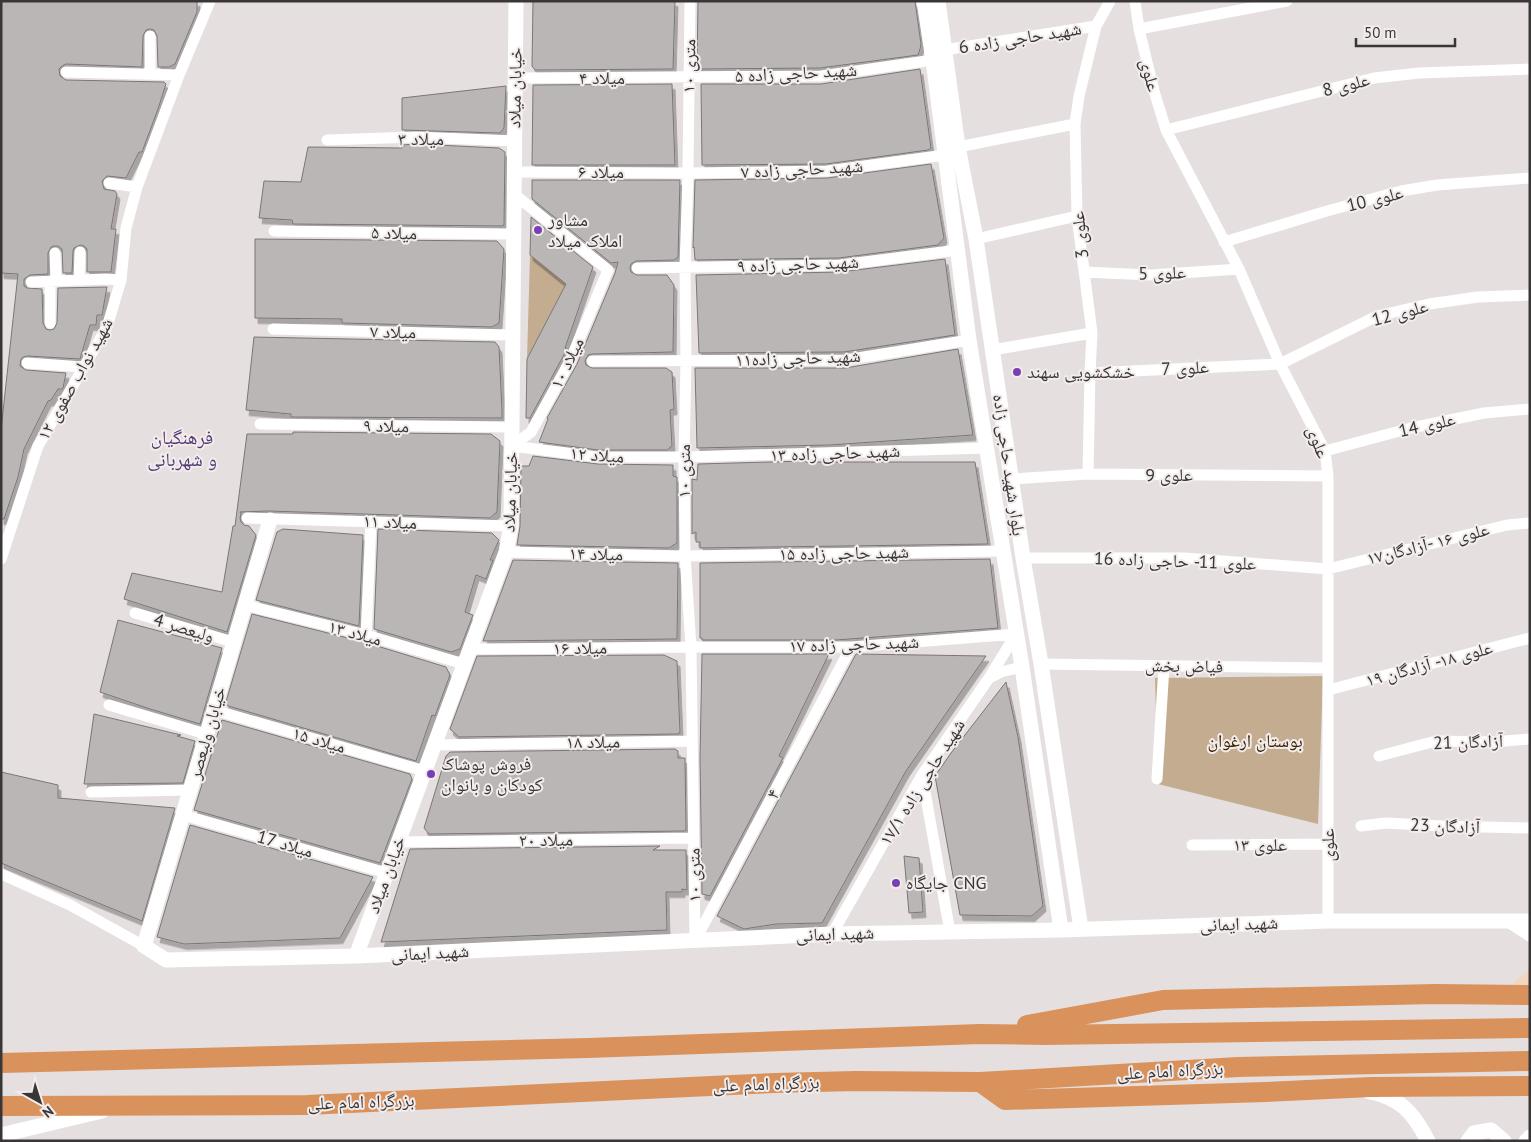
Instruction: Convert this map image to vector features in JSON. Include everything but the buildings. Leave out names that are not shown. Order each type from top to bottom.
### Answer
[{"type":"highway","points":[[980,1034],[1163,1000],[1435,994],[1521,995]]},
{"type":"highway","name":"بزرگراه امام علی","points":[[1,1063],[588,1048],[980,1034],[1045,1035],[1530,1028]]},
{"type":"highway","name":"بزرگراه امام علی","points":[[1,1106],[307,1105],[792,1083],[856,1081],[980,1082],[1238,1067],[1530,1061]]},
{"type":"highway","points":[[980,1082],[1005,1100],[1348,1088],[1530,1086]]},
{"type":"main road","points":[[1521,995],[1530,979]]},
{"type":"street","name":"شهید نواب صفوی ۱۲","points":[[1,559],[38,446],[107,327],[121,280],[126,228],[136,187],[210,1]]},
{"type":"street","name":"خیابان میلاد","points":[[356,956],[506,552],[511,526],[516,1]]},
{"type":"street","name":"۱۰ متری","points":[[690,1],[684,457],[685,556],[691,647],[695,940]]},
{"type":"street","name":"بلوار شهید حاجی زاده","points":[[924,1],[939,55],[976,240],[1081,929]]},
{"type":"street","name":"بلوار شهید حاجی زاده","points":[[938,1],[945,155],[969,340],[1022,667],[1061,930]]},
{"type":"street","name":"علوی 3","points":[[1088,474],[1092,333],[1077,216],[1075,124],[1079,96],[1096,26],[1110,1]]},
{"type":"street","name":"علوی","points":[[1135,1],[1139,30],[1166,130],[1239,269],[1280,364],[1325,451],[1328,476],[1328,921]]},
{"type":"street","points":[[1139,30],[1286,1]]},
{"type":"street","name":"شهید حاجی زاده 6","points":[[939,55],[1096,26]]},
{"type":"street","points":[[150,36],[150,74]]},
{"type":"street","name":"شهید حاجی زاده ۵","points":[[688,78],[822,76],[939,55]]},
{"type":"street","name":"علوی 8","points":[[1166,130],[1374,78],[1420,72],[1530,69]]},
{"type":"street","points":[[66,72],[180,75]]},
{"type":"street","name":"میلاد ۴","points":[[515,78],[688,78]]},
{"type":"street","points":[[958,147],[1075,124]]},
{"type":"street","name":"میلاد ۳","points":[[327,140],[416,138],[515,141]]},
{"type":"street","name":"شهید حاجی زاده ۷","points":[[688,173],[827,171],[945,155]]},
{"type":"street","name":"میلاد ۶","points":[[514,172],[688,173]]},
{"type":"street","name":"علوی 10","points":[[1224,242],[1401,191],[1437,185],[1530,178]]},
{"type":"street","points":[[109,183],[136,187]]},
{"type":"street","name":"میلاد ۱۰","points":[[512,446],[531,432],[570,361],[608,270],[514,194]]},
{"type":"street","points":[[976,240],[1077,216]]},
{"type":"street","name":"میلاد ۵","points":[[274,232],[514,234]]},
{"type":"street","name":"شهید حاجی زاده ۹","points":[[637,268],[840,265],[958,250]]},
{"type":"street","points":[[79,280],[80,252]]},
{"type":"street","points":[[50,323],[55,253]]},
{"type":"street","name":"علوی 5","points":[[1084,272],[1150,275],[1239,269]]},
{"type":"street","points":[[31,282],[121,280]]},
{"type":"street","name":"علوی 12","points":[[1280,364],[1377,316],[1429,304],[1478,297],[1530,294]]},
{"type":"street","name":"میلاد ۷","points":[[273,329],[513,335]]},
{"type":"street","points":[[992,350],[1092,333]]},
{"type":"street","name":"شهید حاجی زاده۱۱","points":[[592,361],[846,360],[969,340]]},
{"type":"street","points":[[27,363],[83,367]]},
{"type":"street","name":"علوی 7","points":[[1090,373],[1280,364]]},
{"type":"street","name":"علوی 14","points":[[1325,451],[1448,420],[1484,413],[1530,409]]},
{"type":"street","name":"میلاد ۹","points":[[260,424],[512,427]]},
{"type":"street","name":"میلاد ۱۲","points":[[512,446],[598,457],[684,457]]},
{"type":"street","name":"شهید حاجی زاده ۱۳","points":[[684,457],[986,448]]},
{"type":"street","name":"علوی 9","points":[[1011,479],[1088,474],[1328,476]]},
{"type":"street","name":"میلاد ۱۱","points":[[247,518],[511,526]]},
{"type":"street","name":"خیابان ولیعصر","points":[[144,946],[270,520]]},
{"type":"street","points":[[366,635],[371,521]]},
{"type":"street","name":"علوی ۱۶ -آزادگان۱۷","points":[[1328,569],[1507,525],[1530,524]]},
{"type":"street","name":"شهید حاجی زاده ۱۵","points":[[685,556],[1002,551]]},
{"type":"street","name":"میلاد ۱۴","points":[[506,552],[685,556]]},
{"type":"street","name":"علوی 11- حاجی زاده 16","points":[[1023,558],[1184,558],[1328,569]]},
{"type":"street","name":"میلاد ۱۳","points":[[245,605],[366,635],[464,664]]},
{"type":"street","name":"ولیعصر 4","points":[[135,613],[234,642]]},
{"type":"street","name":"شهید حاجی زاده ۱۷","points":[[691,647],[851,647],[1016,634]]},
{"type":"street","name":"شهید حاجی زاده ۱۷/۱","points":[[832,934],[922,774],[989,678],[1016,634]]},
{"type":"street","name":"علوی ۱٨- آزادگان ۱۹","points":[[1328,690],[1530,638]]},
{"type":"street","name":"میلاد ۱۶","points":[[470,649],[691,647]]},
{"type":"street","name":"۴","points":[[695,940],[851,647]]},
{"type":"street","points":[[989,678],[1001,672],[1041,664]]},
{"type":"street","name":"فیاض بخش","points":[[1041,664],[1328,668]]},
{"type":"street","points":[[1157,779],[1164,666]]},
{"type":"street","points":[[109,705],[206,734]]},
{"type":"street","name":"میلاد ۱۵","points":[[214,710],[424,771]]},
{"type":"street","name":"آزادگان 21","points":[[1379,756],[1436,741],[1494,742],[1530,739]]},
{"type":"street","name":"میلاد ۱۸","points":[[434,746],[691,740]]},
{"type":"street","points":[[922,774],[950,932]]},
{"type":"street","points":[[91,792],[190,790]]},
{"type":"street","name":"میلاد 17","points":[[183,814],[387,873]]},
{"type":"street","name":"آزادگان 23","points":[[1361,826],[1386,823],[1530,828]]},
{"type":"street","name":"میلاد ۲۰","points":[[398,842],[693,838]]},
{"type":"street","name":"علوی ۱۳","points":[[1192,845],[1328,844]]},
{"type":"street","points":[[1,874],[70,906],[144,946]]},
{"type":"street","name":"شهید ایمانی","points":[[144,946],[166,960],[356,956],[832,934],[1061,930],[1328,921],[1530,921]]},
{"type":"street","points":[[1510,921],[1530,934]]},
{"type":"street","points":[[1348,1088],[1381,1094],[1402,1105],[1418,1122],[1428,1141]]},
{"type":"street","points":[[1,1135],[127,1105]]},
{"type":"street","points":[[1468,1141],[1474,1133],[1491,1130],[1504,1141]]},
{"type":"street","points":[[1526,1141],[1530,1137]]},
{"type":"green space","points":[[530,255],[567,282],[527,359]]},
{"type":"green space","name":"بوستان ارغوان","points":[[1323,676],[1318,824],[1158,784],[1155,678]]},
{"type":"place","name":"مشاور املاک میلاد","points":[[538,230]]},
{"type":"place","name":"خشکشویی سهند","points":[[1017,372]]},
{"type":"place","name":"فروش پوشاک کودکان و بانوان","points":[[431,774]]},
{"type":"place","name":"جایگاه CNG","points":[[896,883]]},
{"type":"district","name":"فرهنگیان و شهربانی","points":[[182,448]]}]
